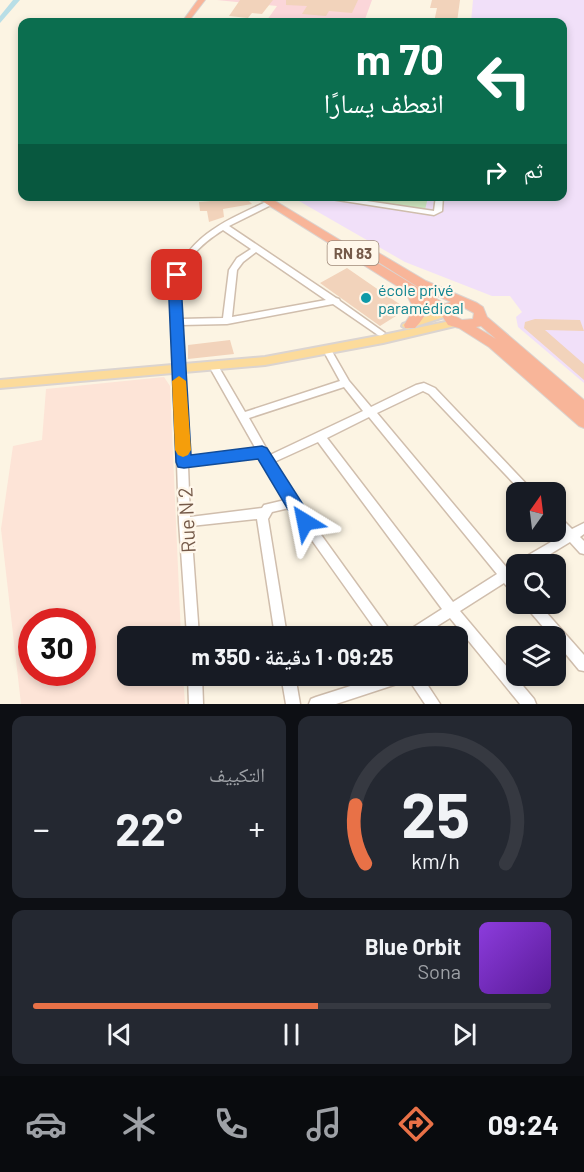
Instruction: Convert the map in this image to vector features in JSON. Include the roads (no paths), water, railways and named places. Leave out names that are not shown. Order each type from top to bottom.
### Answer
[{"type":"highway","points":[[187,18],[202,0]]},
{"type":"highway","points":[[195,18],[209,0]]},
{"type":"highway","name":"RN 83","points":[[275,201],[494,344],[584,422]]},
{"type":"highway","name":"RN 83","points":[[275,201],[422,284],[464,303]]},
{"type":"highway","points":[[405,286],[421,302],[422,308],[420,315],[410,325]]},
{"type":"highway","points":[[480,318],[474,324],[453,318],[450,305],[464,303],[478,309],[480,318],[584,408]]},
{"type":"main road","points":[[0,382],[178,367],[278,353],[453,318]]},
{"type":"main road","points":[[178,367],[265,361],[327,350],[453,318]]},
{"type":"street","name":"Rue N 2","points":[[192,626],[185,522],[175,285],[183,262],[197,246],[223,226],[271,201]]},
{"type":"street","points":[[353,201],[436,212],[439,201]]},
{"type":"street","points":[[223,226],[381,333]]},
{"type":"street","points":[[227,321],[233,270],[240,260],[257,248]]},
{"type":"street","points":[[177,322],[227,321],[336,301]]},
{"type":"street","points":[[327,350],[346,383],[369,412],[506,566]]},
{"type":"street","points":[[214,366],[291,503],[381,626]]},
{"type":"street","points":[[243,416],[346,383]]},
{"type":"street","points":[[184,462],[264,457],[320,437],[419,388],[430,390],[519,482]]},
{"type":"street","points":[[320,437],[451,610],[529,704]]},
{"type":"street","points":[[185,522],[263,513],[271,506],[291,503]]},
{"type":"street","points":[[263,513],[262,524],[278,626]]},
{"type":"street","points":[[540,554],[584,528]]},
{"type":"street","points":[[566,531],[584,549]]},
{"type":"street","points":[[426,626],[506,575]]},
{"type":"street","points":[[540,614],[584,665]]},
{"type":"street","points":[[195,686],[196,704]]},
{"type":"street","points":[[290,686],[293,704]]},
{"type":"street","points":[[316,704],[371,686]]},
{"type":"street","points":[[421,686],[434,704]]},
{"type":"waterway","points":[[0,21],[17,0]]},
{"type":"place","name":"école privé paramédical","points":[[366,298]]}]
